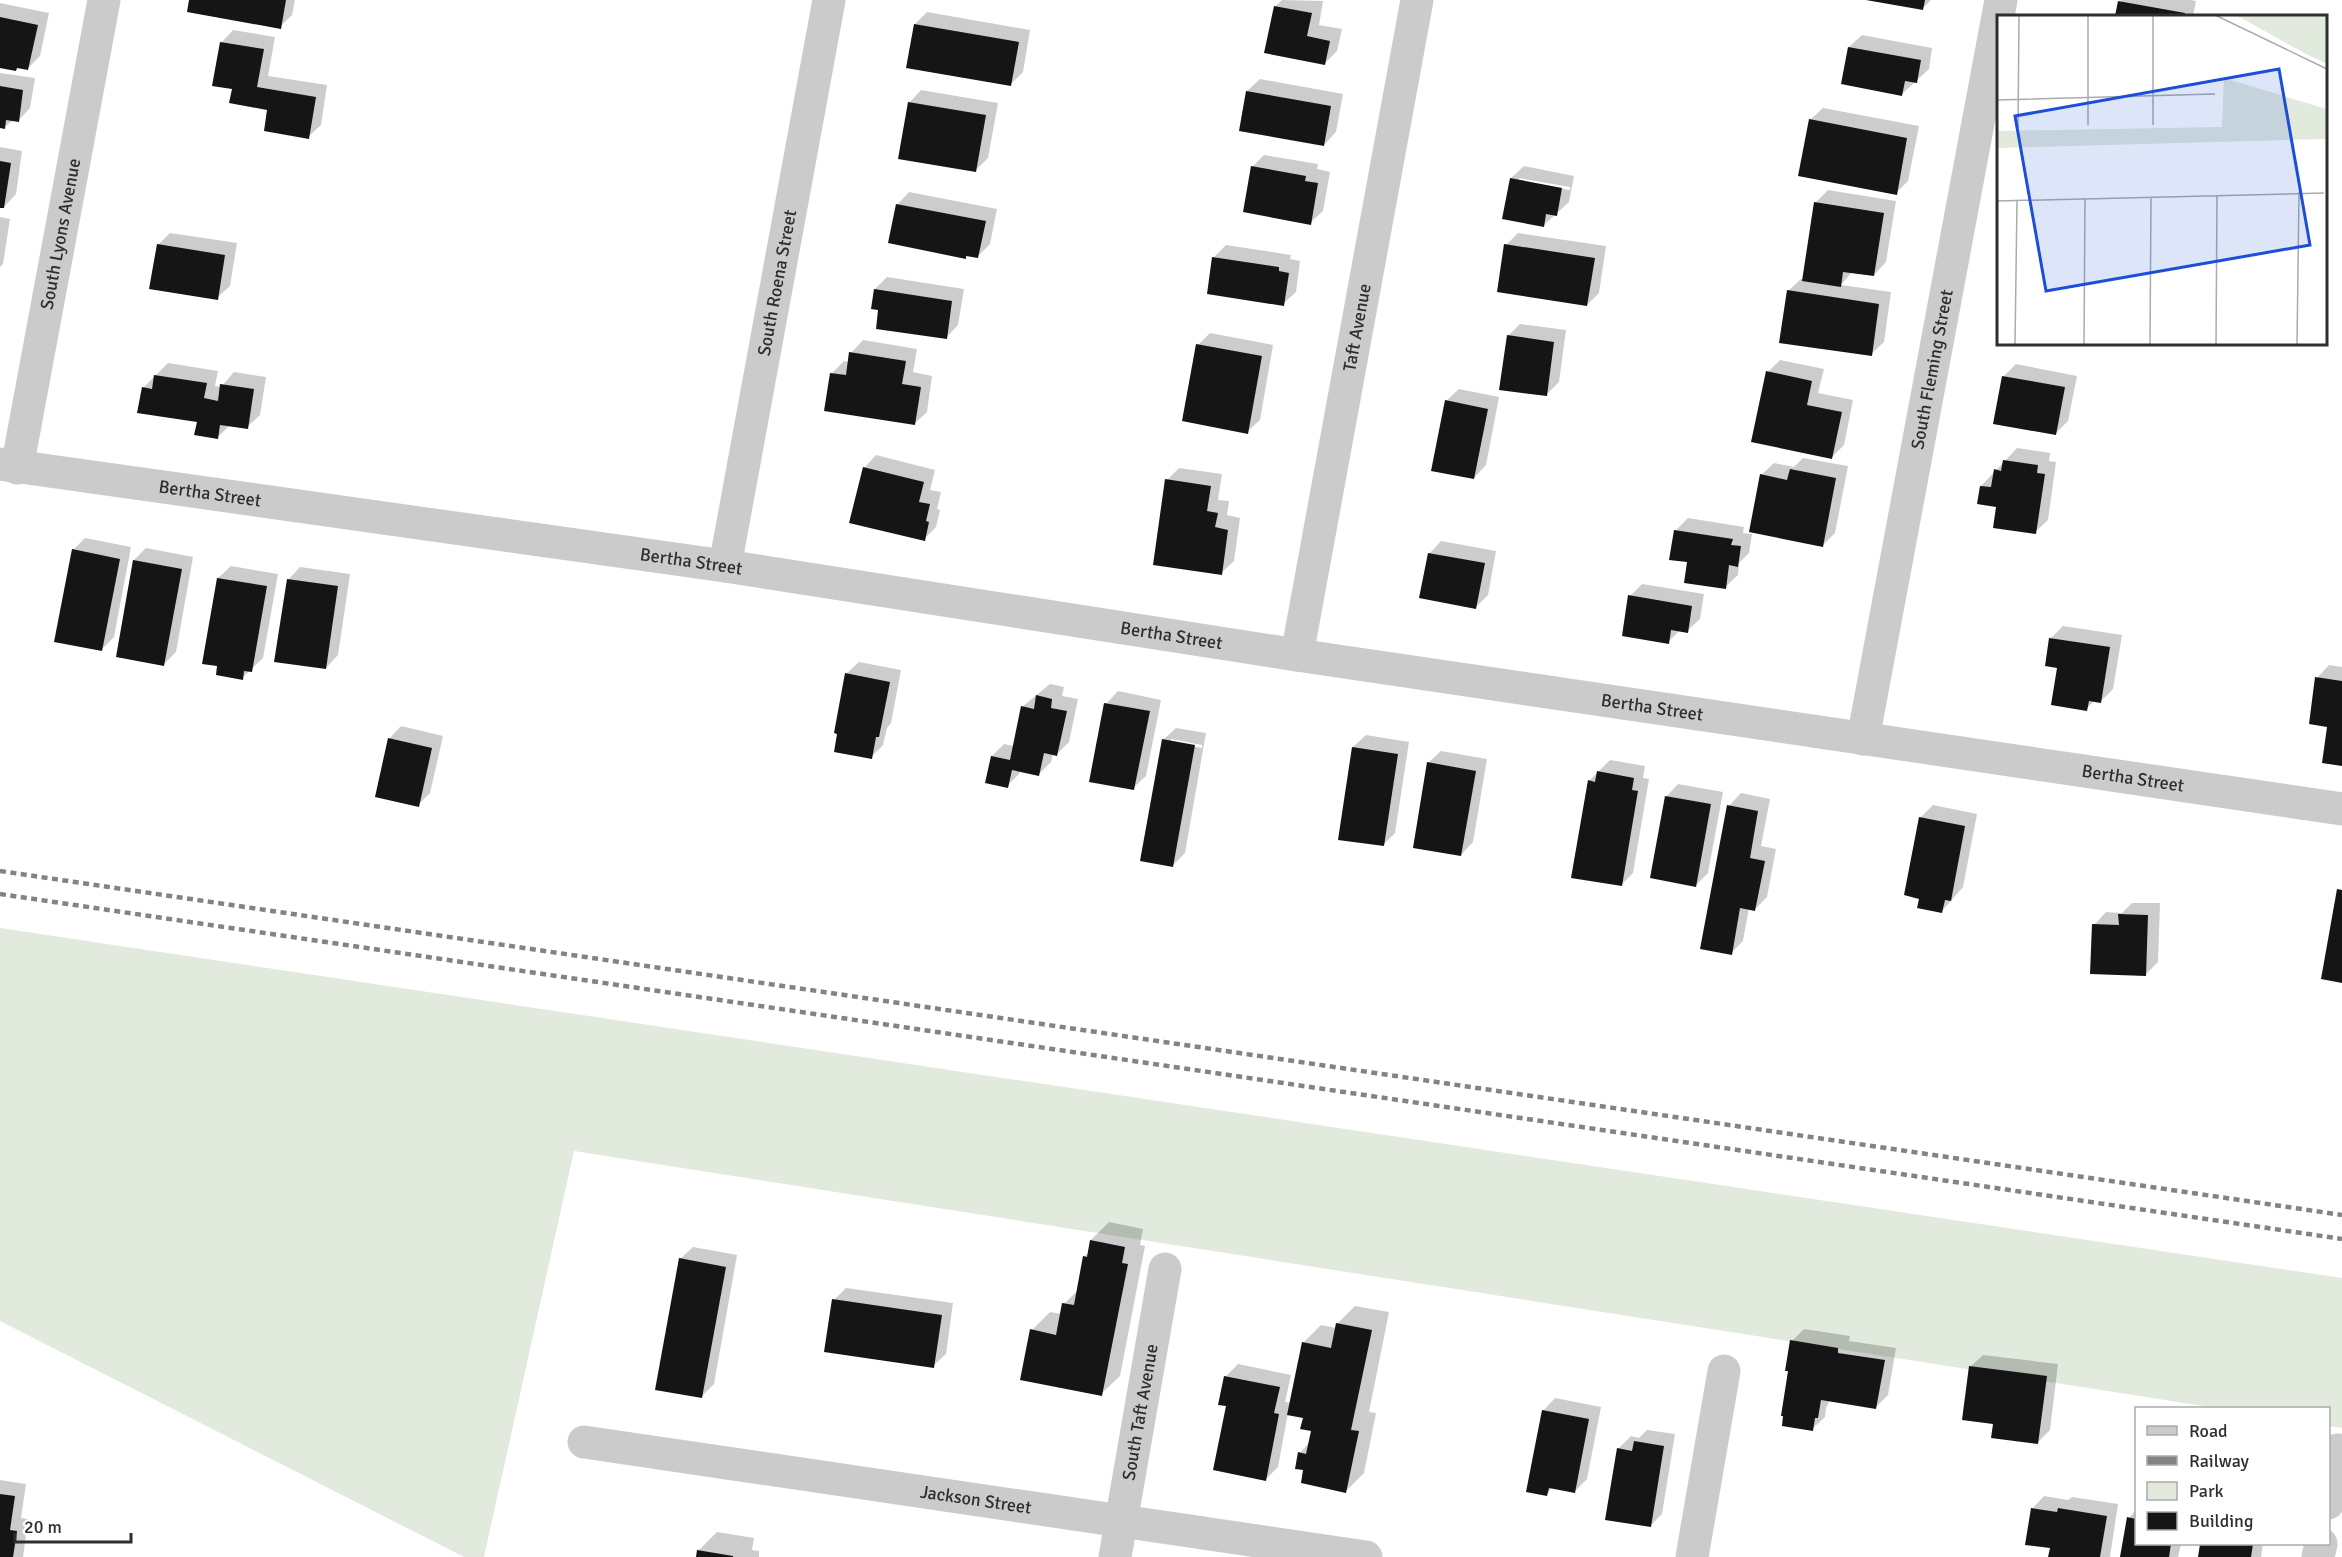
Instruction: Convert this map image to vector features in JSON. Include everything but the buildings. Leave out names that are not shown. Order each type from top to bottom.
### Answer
[{"type":"street","name":"South Lyons Avenue","points":[[8,466],[104,0]]},
{"type":"street","name":"South Roena Street","points":[[725,566],[829,0]]},
{"type":"street","name":"Taft Avenue","points":[[1297,655],[1417,0]]},
{"type":"street","name":"South Fleming Street","points":[[1998,15],[2001,0]]},
{"type":"street","name":"South Fleming Street","points":[[1863,739],[1997,21]]},
{"type":"street","name":"Bertha Street","points":[[8,466],[725,566],[1297,655],[2342,809]]},
{"type":"street","name":"South Taft Avenue","points":[[1115,1557],[1165,1269]]},
{"type":"street","points":[[1692,1557],[1724,1371]]},
{"type":"street","name":"Jackson Street","points":[[585,1442],[1366,1557]]},
{"type":"street","points":[[2330,1492],[2338,1449]]},
{"type":"green space","points":[[0,928],[2342,1278],[2342,1428],[2330,1426],[2330,1407],[2210,1407],[574,1151],[484,1557],[464,1557],[0,1321]]},
{"type":"railway","points":[[0,871],[2342,1215]]},
{"type":"railway","points":[[0,894],[2342,1239]]}]
